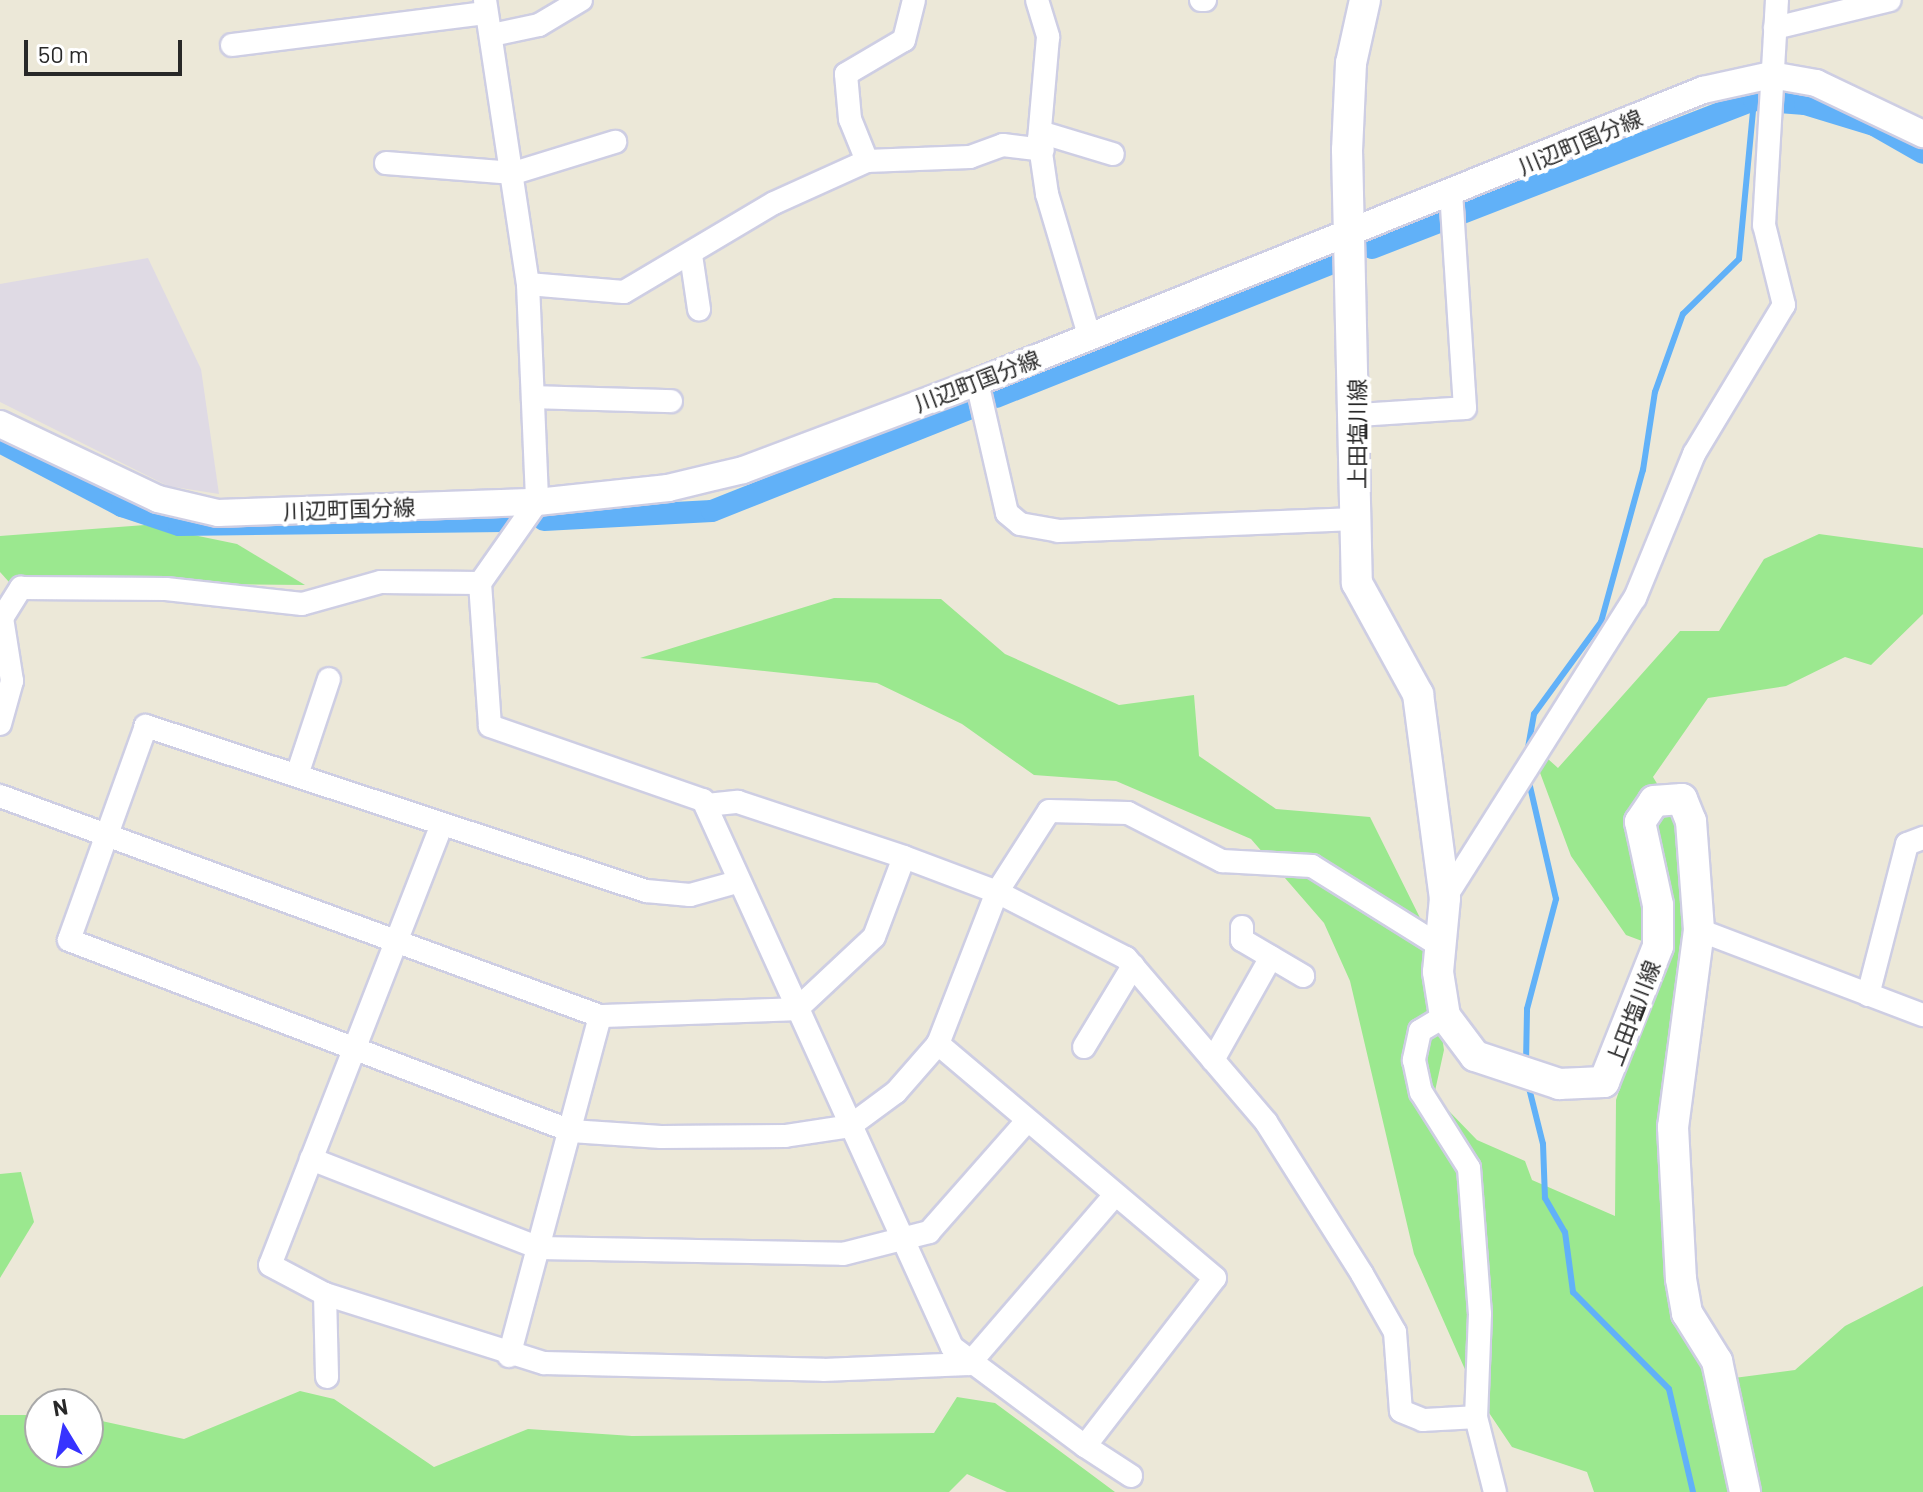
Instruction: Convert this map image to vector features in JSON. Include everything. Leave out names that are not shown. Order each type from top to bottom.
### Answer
[{"type":"main road","name":"上田塩川線","points":[[1365,0],[1351,77],[1358,415],[1357,583],[1365,609],[1418,694],[1445,898],[1440,946],[1445,1016],[1475,1056],[1559,1084],[1604,1082],[1658,946],[1658,905],[1640,822],[1644,809],[1662,797],[1682,799],[1691,821],[1699,930],[1673,1127],[1681,1279],[1687,1313],[1717,1361],[1745,1492]]},
{"type":"street","points":[[492,35],[539,25],[581,0]]},
{"type":"street","points":[[867,161],[850,119],[846,74],[904,40],[914,0]]},
{"type":"street","points":[[1037,0],[1048,37],[1041,141],[1047,194],[1090,338]]},
{"type":"street","points":[[1445,898],[1531,770],[1635,598],[1694,454],[1784,305],[1764,225],[1777,0]]},
{"type":"street","points":[[1775,28],[1890,0]]},
{"type":"street","points":[[232,45],[486,6],[514,173],[528,284],[537,502],[480,583],[490,726],[694,793],[707,805],[737,882],[952,1347],[969,1364],[1131,1476]]},
{"type":"street","name":"川辺町国分線","points":[[0,424],[183,508],[537,502],[702,481],[1090,338],[1703,90],[1770,92],[1816,83],[1923,134]]},
{"type":"street","points":[[528,284],[624,292],[774,203],[867,161],[970,157],[1003,145],[1041,141],[1113,154]]},
{"type":"street","points":[[386,163],[514,173],[615,142]]},
{"type":"street","points":[[1358,415],[1465,408],[1451,194]]},
{"type":"street","points":[[691,255],[699,309]]},
{"type":"street","points":[[977,382],[1007,513],[1020,524],[1058,531],[1357,519]]},
{"type":"street","points":[[533,397],[671,401]]},
{"type":"street","points":[[0,724],[12,681],[2,618],[21,588],[166,589],[302,604],[381,582],[480,583]]},
{"type":"street","points":[[297,775],[329,679]]},
{"type":"street","points":[[737,882],[690,895],[646,891],[146,726],[69,940],[571,1131],[785,1136],[850,1126],[896,1092],[938,1044],[997,892],[1039,818],[1099,808],[1137,816],[1222,861],[1291,861],[1332,873],[1440,946]]},
{"type":"street","points":[[0,796],[600,1016],[797,1009],[874,937],[904,857]]},
{"type":"street","points":[[707,805],[738,802],[904,857],[997,892],[1133,966],[1266,1122],[1395,1332],[1401,1411],[1423,1420],[1476,1417]]},
{"type":"street","points":[[442,824],[270,1265],[325,1294],[509,1356],[584,1366],[791,1370],[969,1364],[1115,1195]]},
{"type":"street","points":[[1868,995],[1907,844],[1923,838]]},
{"type":"street","points":[[1242,927],[1242,940],[1303,976]]},
{"type":"street","points":[[1699,930],[1923,1015]]},
{"type":"street","points":[[1213,1060],[1271,957]]},
{"type":"street","points":[[1084,1047],[1133,966]]},
{"type":"street","points":[[509,1356],[600,1016]]},
{"type":"street","points":[[1445,1016],[1420,1031],[1414,1060],[1421,1092],[1469,1168],[1480,1314],[1476,1417],[1495,1492]]},
{"type":"street","points":[[938,1044],[1215,1278],[1085,1446]]},
{"type":"street","points":[[311,1159],[539,1248],[843,1254],[929,1232],[1027,1121]]},
{"type":"street","points":[[325,1294],[327,1377]]},
{"type":"shaded area","points":[[148,258],[201,369],[219,494],[168,486],[0,402],[0,284]]},
{"type":"green space","points":[[145,525],[237,544],[305,585],[9,582],[0,572],[0,536]]},
{"type":"green space","points":[[1819,534],[1923,548],[1923,614],[1871,665],[1845,657],[1786,686],[1708,698],[1653,777],[1681,823],[1688,898],[1670,1174],[1739,1492],[1594,1492],[1587,1472],[1512,1447],[1475,1392],[1414,1254],[1350,981],[1324,923],[1251,839],[1116,781],[1034,775],[962,724],[877,683],[640,658],[834,598],[941,599],[1005,654],[1119,705],[1194,695],[1199,756],[1276,809],[1370,817],[1427,932],[1444,1050],[1435,1091],[1445,1107],[1477,1140],[1525,1161],[1532,1180],[1615,1216],[1616,1100],[1666,950],[1626,935],[1571,856],[1539,770],[1548,759],[1558,768],[1680,631],[1719,631],[1764,559]]},
{"type":"green space","points":[[21,1172],[34,1222],[0,1278],[0,1174]]},
{"type":"green space","points":[[1923,1286],[1923,1492],[1752,1492],[1734,1378],[1795,1370],[1845,1326]]},
{"type":"green space","points":[[300,1391],[334,1399],[434,1467],[528,1429],[632,1436],[934,1433],[957,1397],[995,1403],[1115,1492],[1007,1492],[967,1474],[949,1492],[0,1492],[0,1415],[24,1415],[24,1468],[104,1468],[104,1422],[184,1439]]},
{"type":"waterway","points":[[1526,759],[1534,714],[1601,622],[1643,470],[1655,392],[1683,314],[1739,259],[1754,100]]},
{"type":"waterway","points":[[1372,248],[1754,100],[1805,104],[1874,125],[1923,153]]},
{"type":"waterway","points":[[996,397],[1330,264]]},
{"type":"waterway","points":[[544,520],[712,511],[968,409]]},
{"type":"waterway","points":[[0,442],[122,506],[179,525],[504,521]]},
{"type":"waterway","points":[[1526,1063],[1527,1009],[1556,899],[1528,778]]},
{"type":"waterway","points":[[1529,1088],[1543,1144],[1545,1198],[1565,1232],[1573,1292],[1669,1389],[1693,1492]]}]
